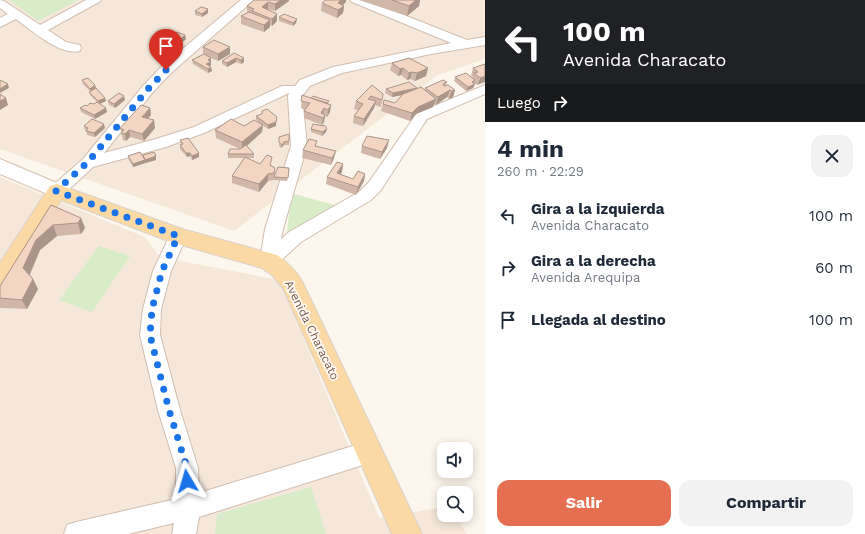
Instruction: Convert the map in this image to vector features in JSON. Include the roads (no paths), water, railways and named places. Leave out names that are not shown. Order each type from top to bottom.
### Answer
[{"type":"main road","name":"Avenida Characato","points":[[0,166],[56,191],[178,236],[268,261],[280,269],[292,282],[407,534]]},
{"type":"main road","points":[[0,281],[56,191]]},
{"type":"street","points":[[39,30],[95,0]]},
{"type":"street","points":[[56,191],[88,162],[148,89],[166,70],[248,0]]},
{"type":"street","points":[[356,0],[466,44]]},
{"type":"street","points":[[0,3],[62,45],[75,48]]},
{"type":"street","points":[[0,23],[16,14]]},
{"type":"street","points":[[268,261],[274,229],[299,146],[295,96],[298,90],[305,84],[338,70],[431,50],[485,41]]},
{"type":"street","points":[[88,162],[161,143],[199,130],[287,89],[298,90]]},
{"type":"street","points":[[268,261],[295,237],[365,196],[375,186],[422,116],[485,89]]},
{"type":"street","points":[[178,236],[162,271],[152,309],[150,335],[169,410],[187,468],[188,508],[184,534]]},
{"type":"street","points":[[76,534],[188,508],[369,452]]}]
